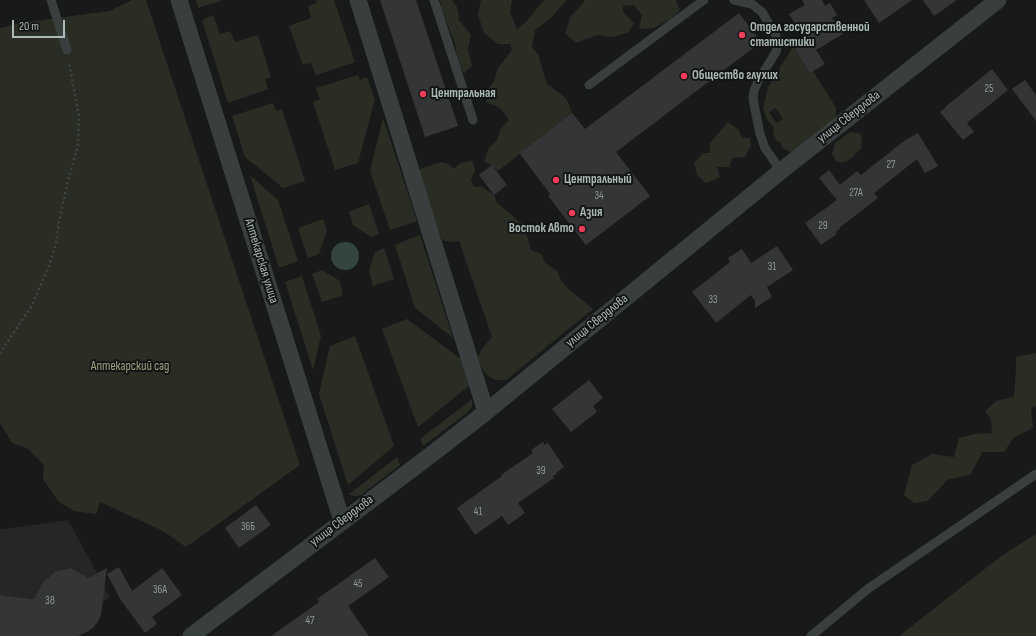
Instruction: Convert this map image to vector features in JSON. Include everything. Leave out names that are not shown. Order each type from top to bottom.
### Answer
[{"type":"street","name":"Аптекарская улица","points":[[180,0],[342,521]]},
{"type":"street","points":[[358,0],[486,412]]},
{"type":"street","name":"улица Свердлова","points":[[191,636],[486,412],[781,171],[998,0]]},
{"type":"lane","points":[[51,0],[67,50]]},
{"type":"lane","points":[[434,0],[473,120]]},
{"type":"lane","points":[[589,85],[704,0]]},
{"type":"lane","points":[[734,0],[752,4],[762,12],[776,36],[778,44],[776,52],[758,81],[753,99],[760,134],[765,148],[781,171]]},
{"type":"lane","points":[[811,636],[869,588],[1036,474]]},
{"type":"path","points":[[0,354],[31,306],[49,266],[56,243],[68,180],[78,146],[79,117],[67,50]]},
{"type":"shaded area","points":[[345,242],[355,246],[359,256],[355,266],[345,270],[335,266],[331,256],[335,246]]},
{"type":"shaded area","points":[[68,520],[110,597],[100,603],[81,574],[71,568],[56,571],[44,581],[36,599],[0,595],[0,529]]},
{"type":"green space","name":"Аптекарский сад","points":[[132,0],[146,0],[300,465],[186,547],[163,531],[100,502],[96,514],[74,511],[59,502],[43,479],[44,465],[27,448],[12,443],[0,423],[0,28],[21,23],[109,11]]},
{"type":"green space","points":[[196,0],[221,0],[221,1],[198,8]]},
{"type":"green space","points":[[316,0],[334,0],[355,62],[316,75],[311,63],[303,65],[289,26],[311,18],[308,6],[317,3]]},
{"type":"green space","points":[[440,0],[452,0],[457,7],[459,20],[471,35],[468,49],[472,66],[464,73],[458,63],[455,43],[441,8]]},
{"type":"green space","points":[[481,0],[512,0],[510,12],[517,29],[525,23],[544,0],[567,0],[553,16],[535,30],[532,47],[538,54],[547,84],[566,98],[572,113],[498,171],[492,165],[484,162],[489,148],[497,140],[500,130],[509,120],[500,108],[486,102],[489,88],[494,82],[498,68],[512,50],[510,44],[498,44],[484,33],[478,15]]},
{"type":"green space","points":[[585,0],[676,0],[680,10],[671,19],[653,28],[639,29],[642,15],[634,5],[623,6],[623,12],[634,23],[629,32],[613,37],[597,35],[576,43],[565,33],[571,16]]},
{"type":"green space","points":[[213,15],[220,34],[230,31],[235,42],[258,35],[271,77],[265,79],[268,89],[228,103],[202,20]]},
{"type":"green space","points":[[793,47],[810,73],[813,71],[836,108],[836,115],[831,122],[792,152],[786,150],[782,147],[781,143],[776,140],[773,133],[774,127],[767,120],[763,109],[768,87]],"holes":[[[776,108],[783,119],[776,123],[769,112]]]},
{"type":"green space","points":[[358,75],[360,80],[367,77],[375,99],[358,163],[335,170],[313,102],[320,99],[316,88]]},
{"type":"green space","points":[[273,103],[276,111],[282,109],[305,181],[283,188],[245,157],[232,116]]},
{"type":"green space","points":[[383,118],[417,221],[390,230],[370,171]]},
{"type":"green space","points":[[728,122],[739,130],[742,138],[750,138],[751,146],[745,157],[732,158],[729,167],[717,167],[720,177],[706,183],[697,175],[694,163],[703,153],[710,153],[710,143]]},
{"type":"green space","points":[[850,132],[860,133],[862,139],[861,148],[852,158],[842,163],[836,161],[832,154],[835,143]]},
{"type":"green space","points":[[473,161],[475,170],[471,180],[474,187],[481,186],[494,195],[497,203],[522,224],[531,250],[541,254],[545,263],[557,271],[562,282],[593,309],[506,380],[495,379],[484,372],[478,357],[482,349],[492,337],[459,241],[450,242],[442,240],[417,170],[441,162],[449,164],[454,169],[460,163]]},
{"type":"green space","points":[[250,175],[278,200],[298,261],[279,268]]},
{"type":"green space","points":[[369,204],[379,234],[371,237],[353,225],[349,212]]},
{"type":"green space","points":[[323,219],[327,230],[319,254],[308,258],[298,228]]},
{"type":"green space","points":[[420,235],[453,338],[415,308],[395,245]]},
{"type":"green space","points":[[384,248],[394,279],[373,286],[369,270],[375,252]]},
{"type":"green space","points":[[322,270],[340,281],[343,295],[322,302],[312,274]]},
{"type":"green space","points":[[302,276],[321,336],[313,370],[285,282]]},
{"type":"green space","points":[[407,319],[461,359],[469,386],[418,427],[382,329]]},
{"type":"green space","points":[[355,336],[394,446],[348,485],[319,394],[330,346]]},
{"type":"green space","points":[[1036,353],[1036,406],[1031,408],[1033,428],[1014,437],[1004,452],[982,452],[971,474],[947,480],[928,501],[914,503],[904,495],[912,465],[932,454],[954,457],[959,438],[974,434],[992,433],[991,419],[985,411],[996,401],[1014,397],[1016,357]]},
{"type":"green space","points":[[472,399],[472,407],[468,412],[423,446],[420,439]]},
{"type":"green space","points":[[397,457],[400,465],[361,495],[348,495]]},
{"type":"green space","points":[[1036,534],[1036,636],[899,636],[1000,557]]},
{"type":"building","points":[[380,0],[416,0],[458,126],[425,137]]},
{"type":"building","points":[[802,0],[822,0],[825,6],[830,3],[837,15],[832,18],[843,34],[816,50],[825,64],[810,73],[795,49],[806,42],[789,14],[805,5]]},
{"type":"building","points":[[864,0],[912,0],[879,23]]},
{"type":"building","points":[[923,0],[957,0],[934,16]]},
{"type":"building","points":[[739,13],[761,42],[616,152],[650,196],[586,245],[548,196],[550,194],[520,153],[572,113],[585,129]]},
{"type":"building","points":[[992,69],[1008,90],[967,123],[974,132],[963,140],[940,112]]},
{"type":"building","points":[[1025,80],[1036,95],[1036,121],[1012,89]]},
{"type":"building","points":[[918,133],[938,166],[925,173],[917,159],[874,193],[878,198],[839,228],[840,229],[835,232],[837,234],[821,245],[805,223],[837,200],[819,178],[829,170],[840,185],[857,171],[861,175],[904,141]]},
{"type":"building","points":[[492,165],[507,185],[494,195],[479,175]]},
{"type":"building","points":[[777,246],[793,270],[767,287],[772,297],[755,308],[755,301],[751,295],[716,323],[692,292],[730,262],[728,258],[742,249],[751,263]]},
{"type":"building","points":[[589,380],[603,398],[593,406],[597,412],[571,432],[552,409]]},
{"type":"building","points":[[543,442],[545,445],[548,443],[564,467],[553,476],[554,478],[518,503],[525,513],[508,525],[502,516],[475,535],[457,508],[533,453],[531,450]]},
{"type":"building","points":[[256,505],[271,525],[239,548],[225,528]]},
{"type":"building","points":[[375,558],[389,577],[348,606],[369,636],[271,636],[319,602],[317,599]]},
{"type":"building","points":[[119,567],[132,591],[162,568],[182,595],[152,617],[157,624],[145,633],[120,599],[107,574]]},
{"type":"building","points":[[71,568],[88,578],[107,568],[101,615],[94,627],[78,636],[0,636],[0,595],[34,599],[44,581],[56,571]]},
{"type":"place","name":"Отдел государственной статистики","points":[[742,35]]},
{"type":"place","name":"Общество глухих","points":[[684,76]]},
{"type":"place","name":"Центральная","points":[[423,94]]},
{"type":"place","name":"Центральный","points":[[556,180]]},
{"type":"place","name":"Азия","points":[[572,213]]},
{"type":"place","name":"Восток Авто","points":[[582,229]]}]
